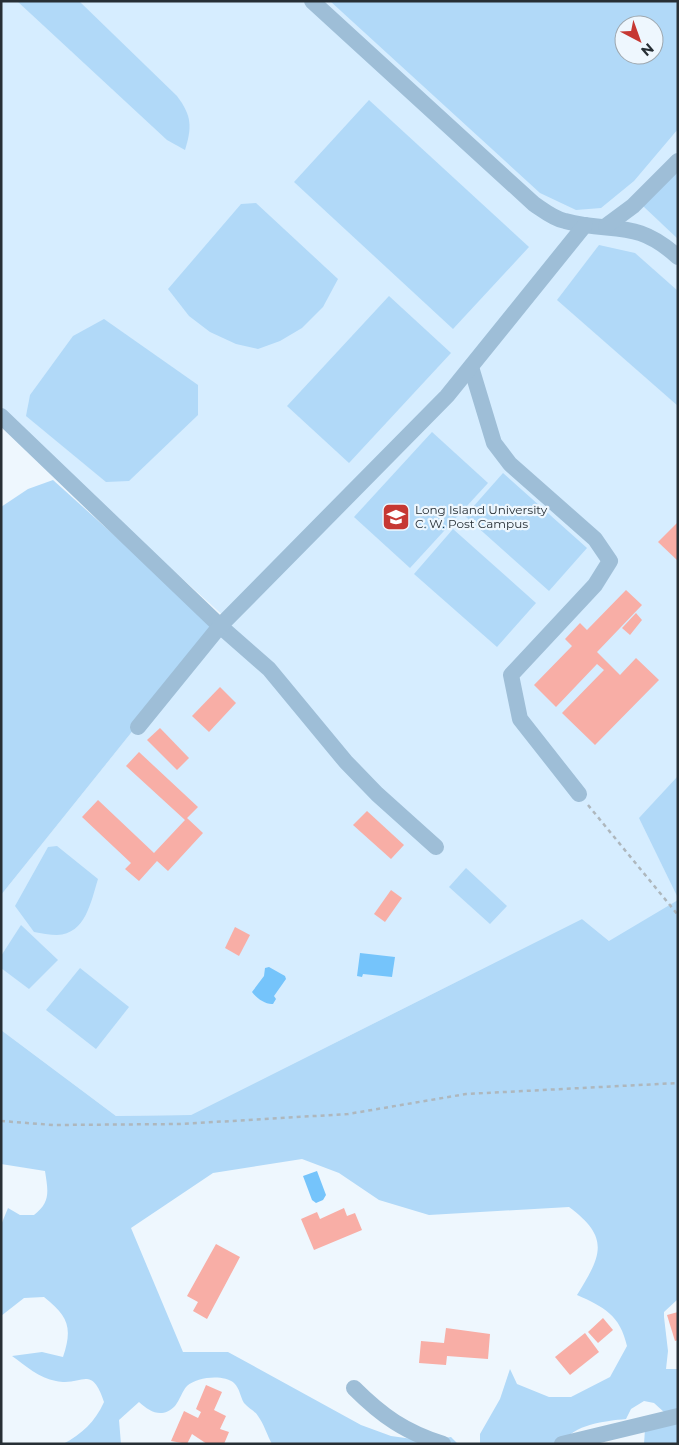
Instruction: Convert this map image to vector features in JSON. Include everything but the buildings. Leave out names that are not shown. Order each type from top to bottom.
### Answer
[{"type":"street","points":[[312,1],[534,204],[562,221],[640,231],[662,242],[678,256]]},
{"type":"street","points":[[606,226],[632,206],[678,161]]},
{"type":"street","points":[[138,727],[220,626],[446,396],[585,225]]},
{"type":"street","points":[[471,367],[494,443],[510,464],[595,539],[610,561],[596,585],[511,675],[520,719],[579,794]]},
{"type":"street","points":[[1,416],[220,626],[269,669],[346,762],[376,794],[436,847]]},
{"type":"street","points":[[354,1388],[378,1412],[416,1439],[443,1444]]},
{"type":"street","points":[[562,1444],[678,1416]]},
{"type":"path","points":[[579,794],[678,915]]},
{"type":"path","points":[[1,1121],[54,1125],[191,1123],[348,1114],[466,1094],[678,1083]]},
{"type":"shaded area","name":"Long Island University C. W. Post Campus","points":[[1,1],[678,1],[678,1108],[609,941],[582,919],[191,1115],[116,1116],[1,1030],[1,895],[216,627],[227,619],[1,415]]},
{"type":"shaded area","points":[[17,1],[79,1],[182,103],[188,116],[190,128],[185,150],[167,140]]},
{"type":"shaded area","points":[[330,1],[678,1],[678,129],[634,181],[601,208],[576,210],[540,193]]},
{"type":"shaded area","points":[[369,100],[529,247],[453,329],[294,182]]},
{"type":"shaded area","points":[[678,166],[678,239],[643,206]]},
{"type":"shaded area","points":[[256,203],[338,279],[323,307],[302,328],[280,341],[258,349],[236,344],[210,332],[189,316],[168,289],[241,204]]},
{"type":"shaded area","points":[[599,245],[635,253],[678,291],[678,406],[557,300]]},
{"type":"shaded area","points":[[389,296],[451,353],[349,463],[287,406]]},
{"type":"shaded area","points":[[104,319],[198,385],[198,415],[129,481],[106,482],[26,416],[30,395],[73,336]]},
{"type":"shaded area","points":[[432,432],[488,483],[410,568],[354,517]]},
{"type":"shaded area","points":[[503,473],[587,548],[549,591],[465,516]]},
{"type":"shaded area","points":[[53,480],[216,627],[1,895],[1,507],[28,489]]},
{"type":"shaded area","points":[[453,529],[536,603],[497,647],[414,574]]},
{"type":"shaded area","points":[[678,776],[678,898],[639,818]]},
{"type":"shaded area","points":[[57,846],[98,879],[86,915],[75,929],[57,935],[34,932],[15,906],[48,847]]},
{"type":"shaded area","points":[[466,868],[507,906],[490,924],[449,887]]},
{"type":"shaded area","points":[[678,900],[678,1299],[664,1312],[664,1317],[668,1351],[666,1369],[678,1369],[678,1444],[644,1444],[645,1429],[665,1413],[654,1403],[644,1401],[631,1409],[626,1419],[582,1428],[567,1437],[562,1444],[480,1444],[480,1434],[500,1399],[510,1369],[517,1384],[549,1397],[571,1397],[610,1377],[627,1346],[620,1327],[610,1313],[577,1295],[592,1269],[598,1248],[591,1228],[569,1207],[429,1215],[379,1200],[339,1173],[302,1159],[213,1173],[131,1228],[183,1352],[228,1352],[361,1425],[391,1436],[427,1441],[451,1437],[458,1444],[272,1444],[260,1419],[244,1403],[236,1385],[223,1378],[210,1378],[197,1380],[187,1386],[175,1406],[165,1412],[156,1413],[147,1409],[139,1402],[119,1420],[121,1444],[63,1444],[87,1427],[104,1402],[95,1383],[90,1380],[56,1381],[33,1371],[12,1356],[42,1352],[63,1357],[68,1330],[63,1316],[44,1297],[24,1298],[1,1316],[1,1225],[8,1208],[20,1215],[34,1215],[46,1201],[47,1190],[45,1171],[1,1164],[1,1030],[116,1116],[191,1115],[582,919],[609,941]]},
{"type":"shaded area","points":[[21,925],[58,960],[29,989],[1,968],[1,956]]},
{"type":"shaded area","points":[[80,968],[129,1007],[96,1049],[46,1010]]},
{"type":"water","points":[[360,953],[395,957],[392,977],[363,974],[362,977],[357,976]]},
{"type":"water","points":[[269,967],[285,976],[286,979],[274,996],[276,999],[273,1004],[261,1001],[252,992],[264,976],[265,968]]},
{"type":"water","points":[[317,1171],[326,1195],[323,1200],[316,1203],[312,1200],[303,1176]]},
{"type":"place","name":"Long Island University C. W. Post Campus","points":[[396,517]]}]
